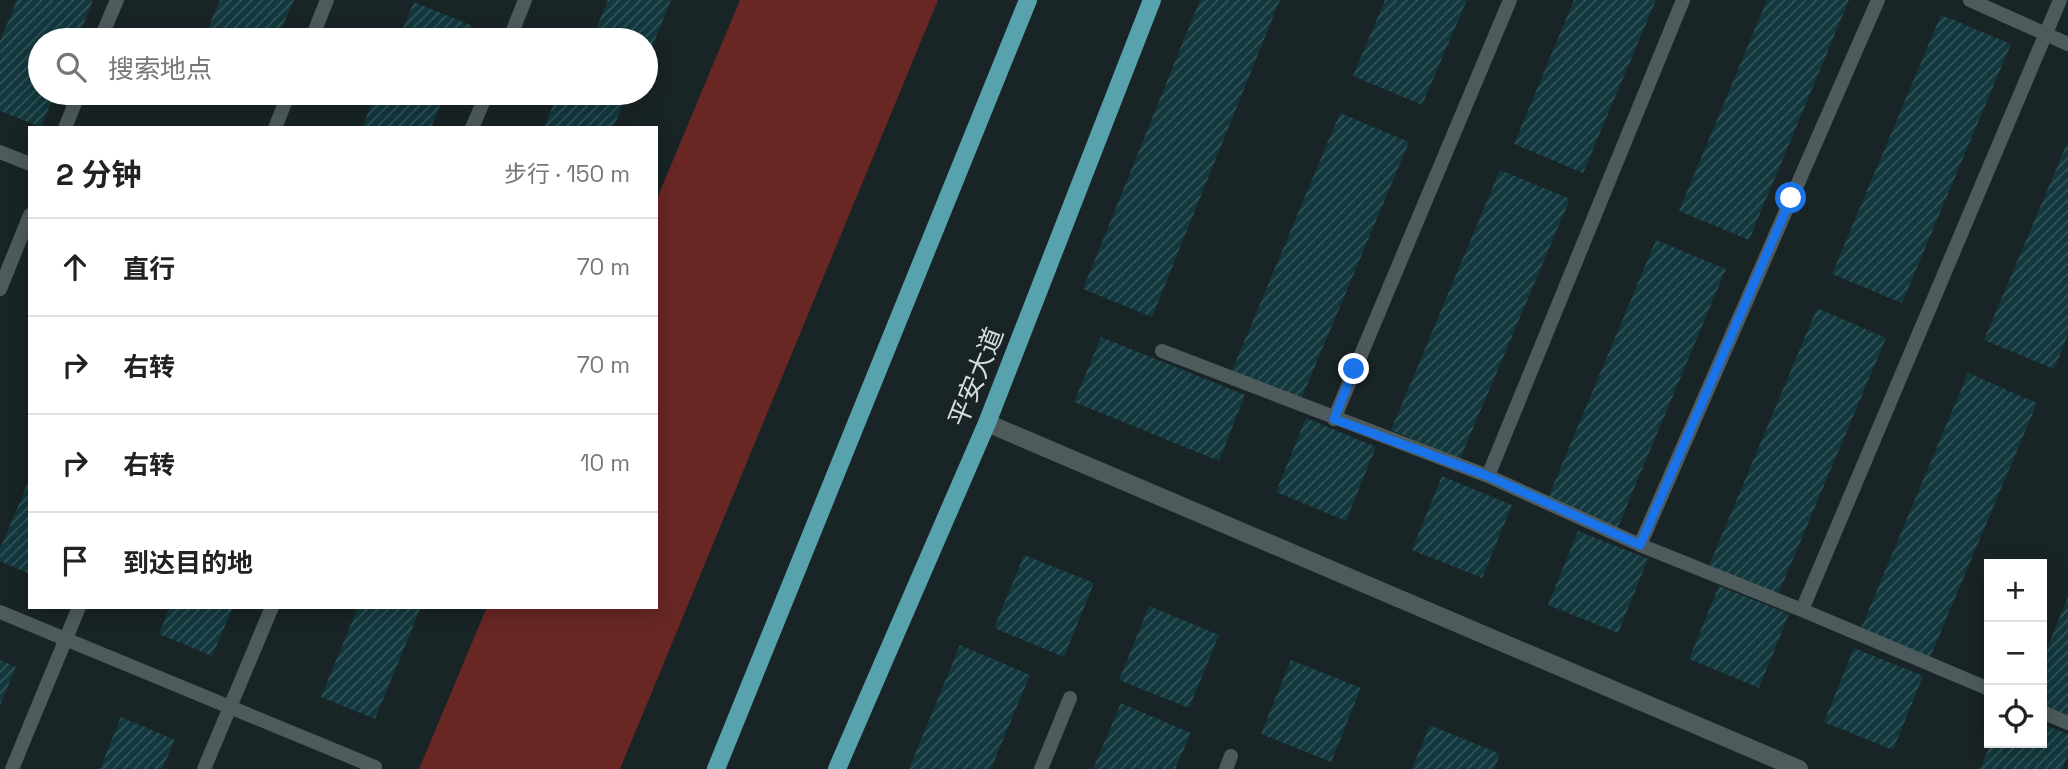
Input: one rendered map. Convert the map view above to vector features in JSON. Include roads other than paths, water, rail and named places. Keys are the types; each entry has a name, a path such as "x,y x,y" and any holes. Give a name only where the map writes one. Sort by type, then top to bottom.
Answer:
{"main road":[{"path":"716,769 1028,0"},
{"name":"平安大道","path":"837,769 987,423 1152,0"}],"street":[{"path":"987,423 1799,769"}],"lane":[{"path":"105,28 117,0"},
{"path":"316,28 327,0"},
{"path":"514,28 525,0"},
{"path":"1334,419 1510,0"},
{"path":"1488,476 1683,0"},
{"path":"1640,545 1878,0"},
{"path":"1970,0 2068,44"},
{"path":"1802,610 2060,0"},
{"path":"66,126 74,105"},
{"path":"276,126 284,105"},
{"path":"473,126 482,105"},
{"path":"0,152 28,163"},
{"path":"0,289 28,220"},
{"path":"1162,351 1488,476 1640,545 1984,687"},
{"path":"12,769 78,609"},
{"path":"204,769 271,609"},
{"path":"0,612 375,767"},
{"path":"1041,769 1070,698"},
{"path":"2047,714 2068,723"}]}
